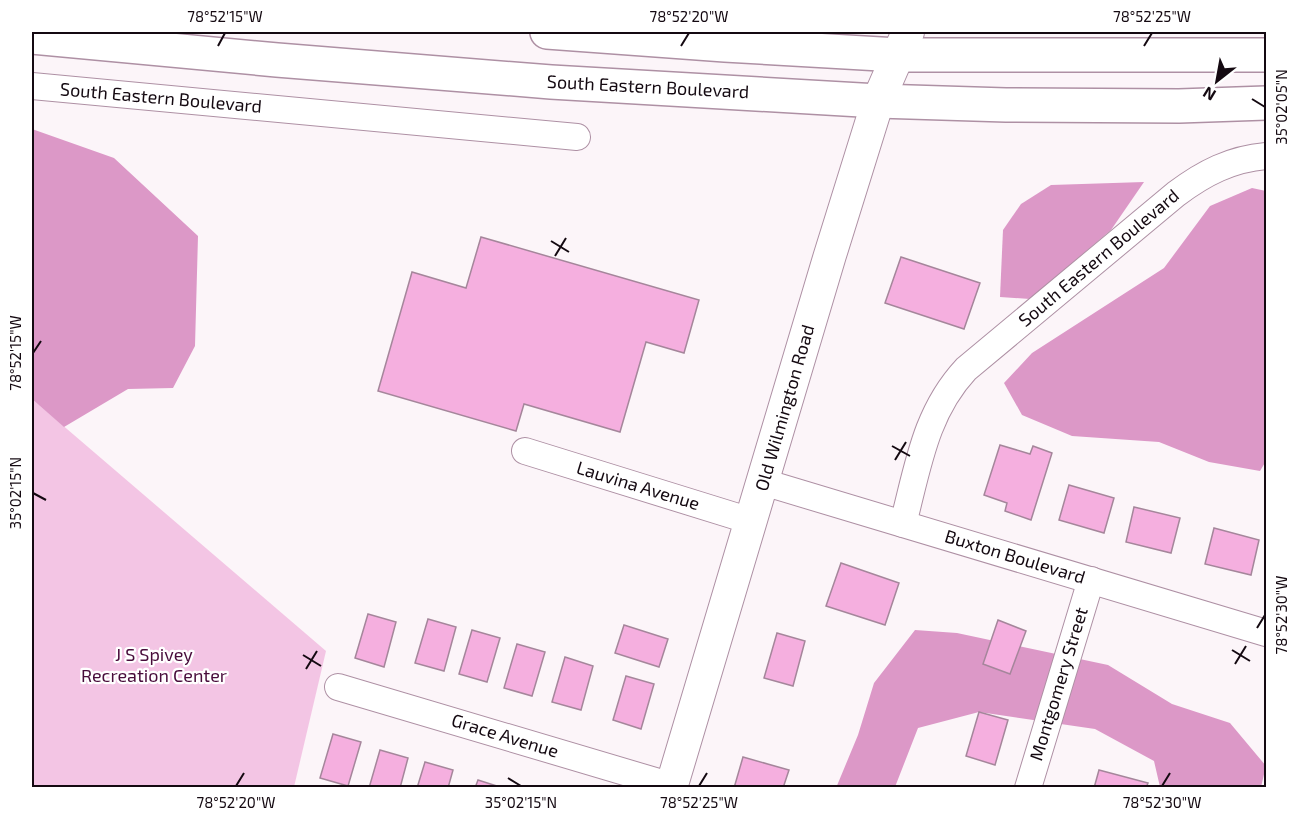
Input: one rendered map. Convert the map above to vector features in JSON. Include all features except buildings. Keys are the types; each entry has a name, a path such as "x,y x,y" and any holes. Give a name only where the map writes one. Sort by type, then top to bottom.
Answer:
{"highway":[{"path":"547,32 725,45 903,43 1266,55"},
{"name":"South Eastern Boulevard","path":"32,37 551,82 878,101 1168,106 1266,103"}],"main road":[{"name":"Old Wilmington Road","path":"671,787 878,101 903,43"}],"street":[{"name":"South Eastern Boulevard","path":"32,86 577,137"},
{"name":"South Eastern Boulevard","path":"903,524 925,442 936,412 952,384 966,369 1198,177 1217,167 1239,160 1266,156"},
{"name":"Lauvina Avenue","path":"525,451 751,521"},
{"name":"Buxton Boulevard","path":"763,482 1266,633"},
{"name":"Montgomery Street","path":"1028,788 1091,580"},
{"name":"Grace Avenue","path":"338,687 671,787"}],"green space":[{"name":"J S Spivey Recreation Center","path":"32,399 326,651 294,787 32,787"}],"shaded area":[{"path":"32,129 114,158 198,236 195,346 173,388 128,389 64,427 32,399"},
{"path":"1144,182 1111,230 1030,299 1000,297 1003,230 1021,204 1051,185"},
{"path":"1252,188 1266,191 1266,461 1260,471 1209,462 1159,442 1072,436 1022,415 1004,383 1032,353 1164,268 1210,206"},
{"path":"915,630 957,633 1108,665 1172,704 1230,723 1266,766 1261,787 1160,787 1154,761 1095,729 979,712 918,728 895,787 836,788 858,735 874,683"}]}
